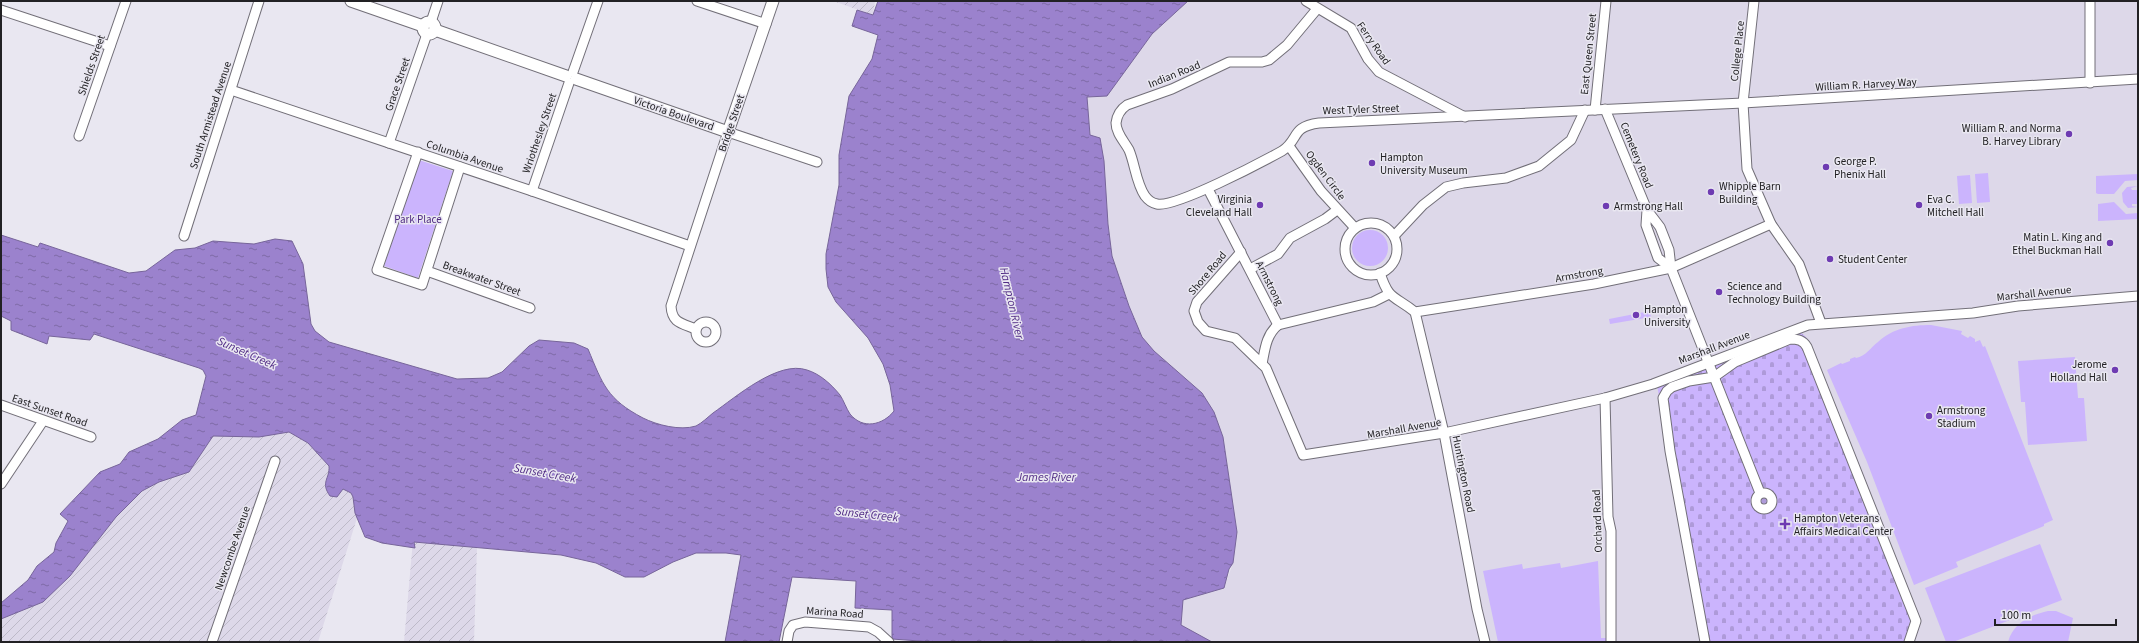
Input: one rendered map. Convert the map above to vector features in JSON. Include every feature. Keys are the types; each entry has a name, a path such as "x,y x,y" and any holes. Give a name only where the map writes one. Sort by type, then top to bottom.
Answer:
{"street":[{"name":"Shields Street","path":"79,136 126,1"},
{"name":"South Armistead Avenue","path":"184,236 259,1"},
{"name":"Victoria Boulevard","path":"350,1 817,162"},
{"name":"Grace Street","path":"389,143 438,1"},
{"name":"Wriothesley Street","path":"532,191 598,1"},
{"path":"698,1 766,24"},
{"name":"Bridge Street","path":"696,329 677,322 671,315 670,306 728,132 774,1"},
{"name":"Ferry Road","path":"1306,1 1317,9 1351,28 1368,59 1378,72 1466,117"},
{"name":"East Queen Street","path":"1594,110 1606,1"},
{"name":"College Place","path":"1754,1 1743,103 1747,168 1771,224 1799,264 1821,323"},
{"path":"2090,1 2090,83"},
{"name":"Indian Road","path":"1208,189 1174,204 1161,205 1153,203 1142,191 1130,152 1117,128 1117,118 1121,110 1127,105 1172,89 1229,62 1262,62 1269,60 1287,45 1317,9"},
{"path":"1,10 110,46"},
{"name":"William R. Harvey Way","path":"1594,110 1743,103 2138,79"},
{"name":"Columbia Avenue","path":"231,90 418,152 690,246"},
{"name":"Cemetery Road","path":"1605,109 1647,210 1660,227 1669,250 1671,268 1760,493"},
{"path":"1394,236 1423,205 1446,187 1463,183 1506,178 1539,166 1571,140 1585,110"},
{"name":"West Tyler Street","path":"1289,146 1298,130 1307,125 1326,122 1466,117 1594,110"},
{"path":"1208,189 1289,146"},
{"name":"Ogden Circle","path":"1250,269 1274,257 1281,251 1290,238 1325,219 1337,210 1289,146"},
{"path":"418,152 377,270 422,285 460,167"},
{"name":"Shore Road","path":"1208,189 1241,252 1197,302 1194,311 1198,322 1206,331 1235,338 1266,368 1303,455"},
{"path":"1337,210 1355,228"},
{"name":"Cemetery Road","path":"1647,210 1646,225 1658,258 1671,268"},
{"path":"1367,223 1381,224 1394,236 1397,251 1396,258 1386,270 1380,273 1371,274 1362,273 1354,268 1349,261 1346,252 1346,243 1349,235 1355,228 1367,223"},
{"name":"Armstrong","path":"1415,312 1594,284 1671,268 1771,224"},
{"name":"Armstrong","path":"1241,252 1278,325"},
{"name":"Breakwater Street","path":"426,271 530,308"},
{"path":"1380,273 1389,294 1415,312"},
{"path":"1262,364 1268,338 1272,330 1278,325 1373,302 1389,294"},
{"name":"Marshall Avenue","path":"1303,455 1444,433 1605,398 1653,384 1808,324 1972,313 2018,306 2138,296"},
{"name":"Huntington Road","path":"1415,312 1444,433 1477,609 1485,642"},
{"path":"1705,642 1662,403 1667,391 1672,387 1689,381 1714,377 1735,362 1790,339 1796,339 1804,342 1916,621 1909,642"},
{"name":"Orchard Road","path":"1605,398 1608,517 1611,531 1612,642"},
{"name":"East Sunset Road","path":"1,406 91,437"},
{"path":"1,484 43,421"},
{"name":"Newcombe Avenue","path":"212,642 275,461"},
{"name":"Marina Road","path":"787,642 791,627 800,622 869,627 878,632 889,642"}],"shaded area":[{"path":"833,1 875,1 873,15"},
{"name":"Hampton University","path":"1188,1 2138,1 2138,642 1212,642 1181,625 1183,600 1224,588 1233,563 1237,531 1223,437 1202,393 1154,351 1142,337 1129,305 1112,256 1105,194 1090,135 1087,97 1107,95 1152,34"},
{"path":"296,430 354,489 358,515 318,642 1,642 1,612 200,431"},
{"path":"413,540 477,546 474,642 404,642"}],"green space":[{"name":"Park Place","path":"419,160 453,171 418,278 384,266"},
{"path":"1988,173 1990,202 1977,203 1975,174"},
{"path":"2138,174 2138,180 2125,181 2114,194 2096,193 2096,176"},
{"path":"1970,175 1972,203 1959,204 1957,176"},
{"path":"2138,186 2131,188 2132,190 2138,190 2138,204 2132,204 2132,206 2138,207 2128,208 2123,202 2122,193 2127,187"},
{"path":"2114,202 2126,214 2138,213 2138,219 2098,221 2098,204"},
{"path":"1374,230 1383,235 1387,241 1387,255 1383,261 1374,266 1366,266 1357,261 1353,255 1352,244 1357,235 1363,231"},
{"path":"1650,311 1651,317 1610,324 1609,319"},
{"name":"Armstrong Stadium","path":"1931,325 1962,331 1961,334 1968,338 1970,336 1975,339 1975,342 1980,340 1983,347 1985,346 2053,520 2044,524 2044,526 1956,562 1958,567 1914,585 1867,462 1827,370 1841,363 1850,361 1850,359 1855,357 1863,356 1875,344 1896,330"},
{"name":"Hampton Veterans Affairs Medical Center","path":"1798,330 1806,337 1920,622 1913,642 1703,642 1657,385"},
{"path":"2075,357 2078,398 2084,398 2087,441 2028,445 2025,402 2021,402 2018,361"},
{"path":"2040,544 2062,600 1953,642 1946,642 1925,588"},
{"path":"1598,561 1601,638 1608,638 1607,642 1498,642 1483,571 1522,564 1523,569 1560,563 1561,568"},
{"path":"2048,611 2056,611 2073,618 2068,642 2008,642 2010,635 2023,621"}],"water":[{"name":"James River","path":"878,1 1188,1 1152,34 1107,96 1087,97 1090,135 1100,138 1104,161 1108,224 1112,256 1129,306 1142,337 1154,351 1202,393 1214,412 1223,437 1237,532 1233,563 1229,569 1224,588 1183,600 1181,625 1212,642 933,642 892,639 892,610 855,608 856,581 792,577 779,642 725,642 741,555 726,553 696,553 673,562 644,577 625,577 596,563 561,555 414,542 415,548 382,543 365,537 355,513 351,493 343,489 337,497 330,496 326,487 329,466 308,443 289,432 259,437 213,436 189,472 159,482 142,491 116,517 70,576 43,602 1,619 1,603 28,580 37,566 54,552 56,543 68,521 60,514 100,472 120,464 129,452 158,439 182,420 196,415 206,376 203,370 199,368 94,334 90,340 49,336 47,344 11,330 11,321 1,316 1,235 38,247 40,243 129,273 146,271 175,250 195,248 213,241 254,244 275,239 292,241 303,264 311,324 315,331 329,342 457,379 488,378 502,372 529,346 539,340 574,343 588,349 603,382 621,404 649,421 676,428 696,426 733,398 758,382 783,370 796,368 812,372 825,380 840,395 850,414 855,419 867,424 873,424 884,420 894,411 890,385 883,364 868,338 836,302 828,287 826,269 826,254 839,185 839,155 849,96 872,59 878,35 852,26 857,10 873,15"}],"place":[{"name":"William R. and Norma B. Harvey Library","path":"2069,134"},
{"name":"Hampton University Museum","path":"1372,163"},
{"name":"George P. Phenix Hall","path":"1826,167"},
{"name":"Whipple Barn Building","path":"1711,192"},
{"name":"Virginia Cleveland Hall","path":"1260,205"},
{"name":"Eva C. Mitchell Hall","path":"1919,205"},
{"name":"Armstrong Hall","path":"1606,206"},
{"name":"Matin L. King and Ethel Buckman Hall","path":"2110,243"},
{"name":"Student Center","path":"1830,259"},
{"name":"Science and Technology Building","path":"1719,292"},
{"name":"Hampton University","path":"1636,315"},
{"name":"Jerome Holland Hall","path":"2115,370"},
{"name":"Armstrong Stadium","path":"1929,416"},
{"name":"Hampton Veterans Affairs Medical Center","path":"1785,524"}],"water label":[{"name":"Hampton River","path":"1012,303"},
{"name":"Sunset Creek","path":"247,353"},
{"name":"Sunset Creek","path":"545,473"},
{"name":"Sunset Creek","path":"867,514"}]}
